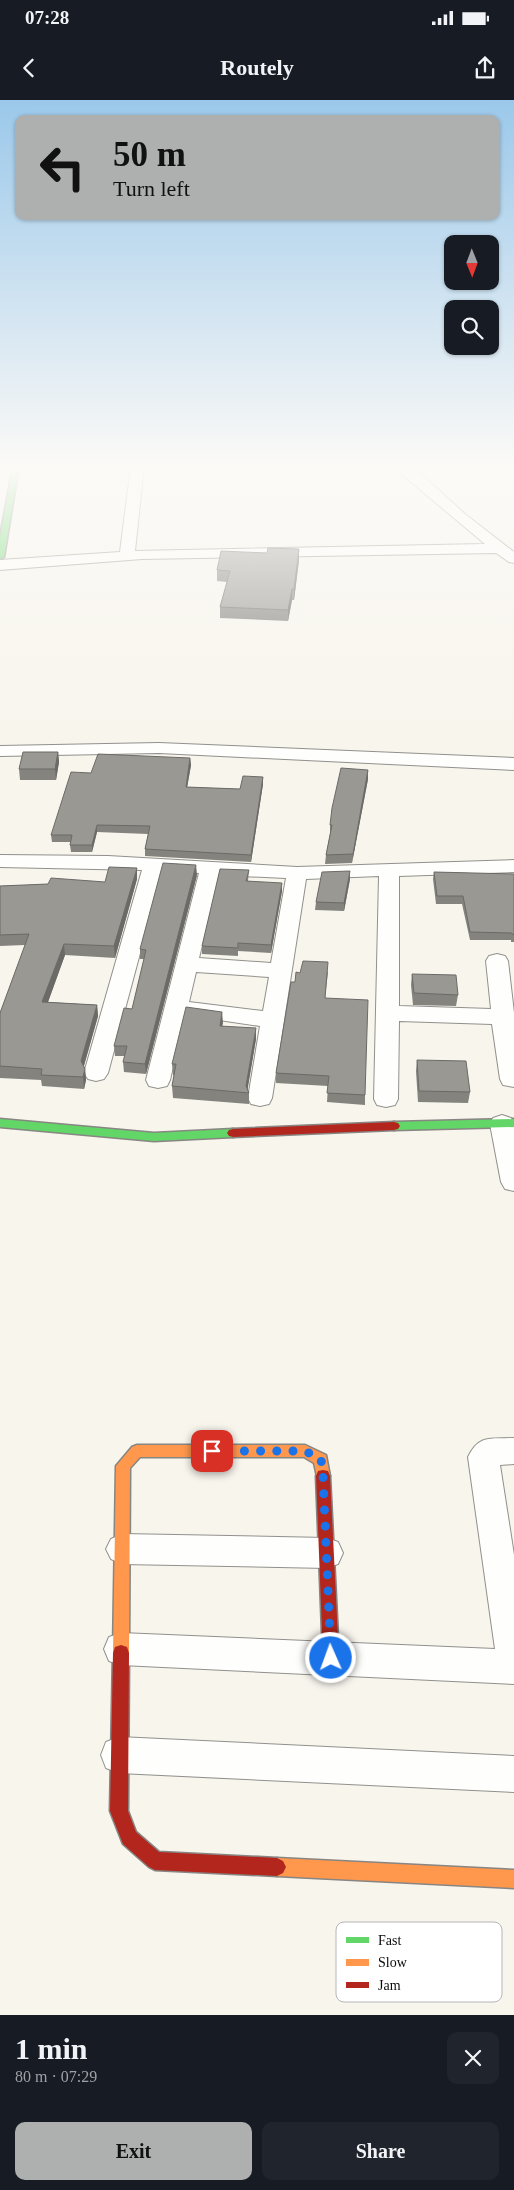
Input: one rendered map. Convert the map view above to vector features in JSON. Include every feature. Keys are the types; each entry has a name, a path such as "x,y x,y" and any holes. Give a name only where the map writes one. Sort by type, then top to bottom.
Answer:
{"street":[{"path":"0,565 157,555"},
{"path":"0,751 159,748 514,764"},
{"path":"0,861 154,864 297,874 389,869 514,866"},
{"path":"96,1073 154,864"},
{"path":"158,1080 210,868"},
{"path":"386,1099 389,869"},
{"path":"260,1098 297,874"},
{"path":"497,961 502,1016 512,1078"},
{"path":"187,964 280,971"},
{"path":"176,1007 272,1020"},
{"path":"387,1013 502,1016"},
{"path":"0,1123 154,1137 374,1126 508,1124 514,1182"},
{"path":"331,1658 321,1459 305,1451 137,1451 123,1466 119,1811 129,1838 155,1861 514,1879"},
{"path":"121,1649 514,1665 483,1457 487,1452 514,1451"},
{"path":"122,1549 327,1553"},
{"path":"120,1755 514,1774"}],"building":[{"path":"220,555 298,555 294,589 292,589 288,610 220,607 230,571 217,570"},
{"path":"23,752 58,752 55,769 19,769"},
{"path":"98,754 190,758 186,787 240,789 243,776 263,777 251,855 145,849 150,826 97,825 92,845 70,845 72,835 51,835 71,772 91,773"},
{"path":"341,768 368,770 353,854 326,855 332,825 330,825 332,808"},
{"path":"163,863 196,865 145,1064 123,1062 127,1046 114,1046 124,1008 132,1009 146,950 140,949"},
{"path":"109,867 137,868 114,946 64,944 42,1002 97,1005 81,1061 85,1069 83,1077 41,1075 42,1069 0,1066 0,1013 29,934 0,935 0,886 48,884 51,878 105,882"},
{"path":"220,869 249,870 246,881 282,883 271,945 238,943 238,948 202,946"},
{"path":"350,871 344,903 316,902 322,872"},
{"path":"434,872 514,874 514,935 512,933 470,932 463,896 437,896"},
{"path":"303,961 328,962 325,998 368,1000 365,1095 327,1093 329,1076 276,1073 291,982 295,982 296,972 300,973"},
{"path":"412,974 456,975 458,995 414,993"},
{"path":"186,1007 222,1012 220,1026 256,1028 246,1086 249,1093 172,1086 176,1064 172,1064"},
{"path":"417,1060 466,1061 470,1092 419,1091"}],"traffic: fast":[{"path":"0,1123 154,1137 233,1133"},
{"path":"394,1126 514,1123"}],"traffic: slow":[{"path":"121,1653 123,1466 137,1451 305,1451 321,1459 323,1476"},
{"path":"277,1867 514,1879"}],"traffic: jam":[{"path":"233,1133 394,1126"},
{"path":"323,1476 331,1658"},
{"path":"121,1653 119,1811 129,1838 155,1861 277,1867"}],"route":[{"path":"212,1451 305,1451 321,1459 331,1658"}]}
